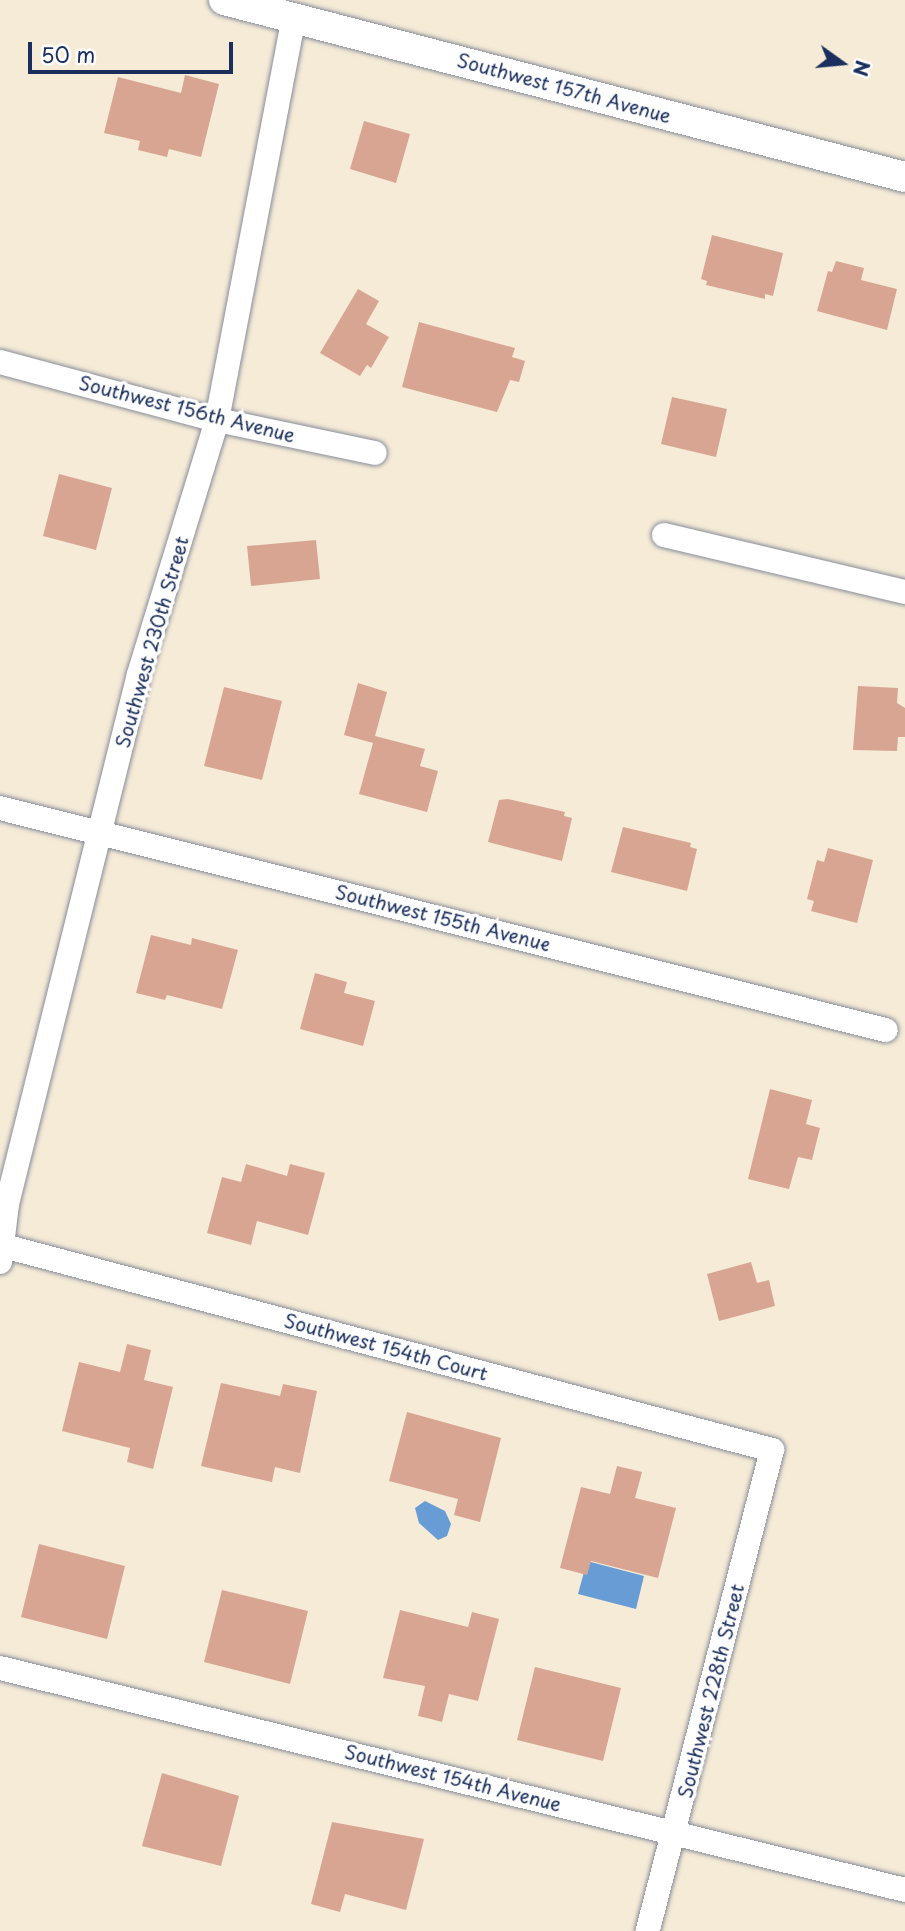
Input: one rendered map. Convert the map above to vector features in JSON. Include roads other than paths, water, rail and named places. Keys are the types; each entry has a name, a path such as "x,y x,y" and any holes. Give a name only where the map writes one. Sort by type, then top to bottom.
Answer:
{"street":[{"name":"Southwest 157th Avenue","path":"223,0 905,177"},
{"name":"Southwest 230th Street","path":"1,1251 1,1229 139,674 217,420 294,18"},
{"name":"Southwest 156th Avenue","path":"0,362 217,420 375,453"},
{"path":"664,535 905,592"},
{"name":"Southwest 155th Avenue","path":"0,807 886,1030"},
{"name":"Southwest 154th Court","path":"1,1251 772,1450"},
{"name":"Southwest 228th Street","path":"648,1931 772,1450"},
{"name":"Southwest 154th Avenue","path":"0,1668 905,1890"}],"water":[{"path":"425,1501 445,1511 451,1524 447,1536 438,1540 419,1523 415,1508"},
{"path":"587,1561 644,1576 636,1609 578,1594"}]}
